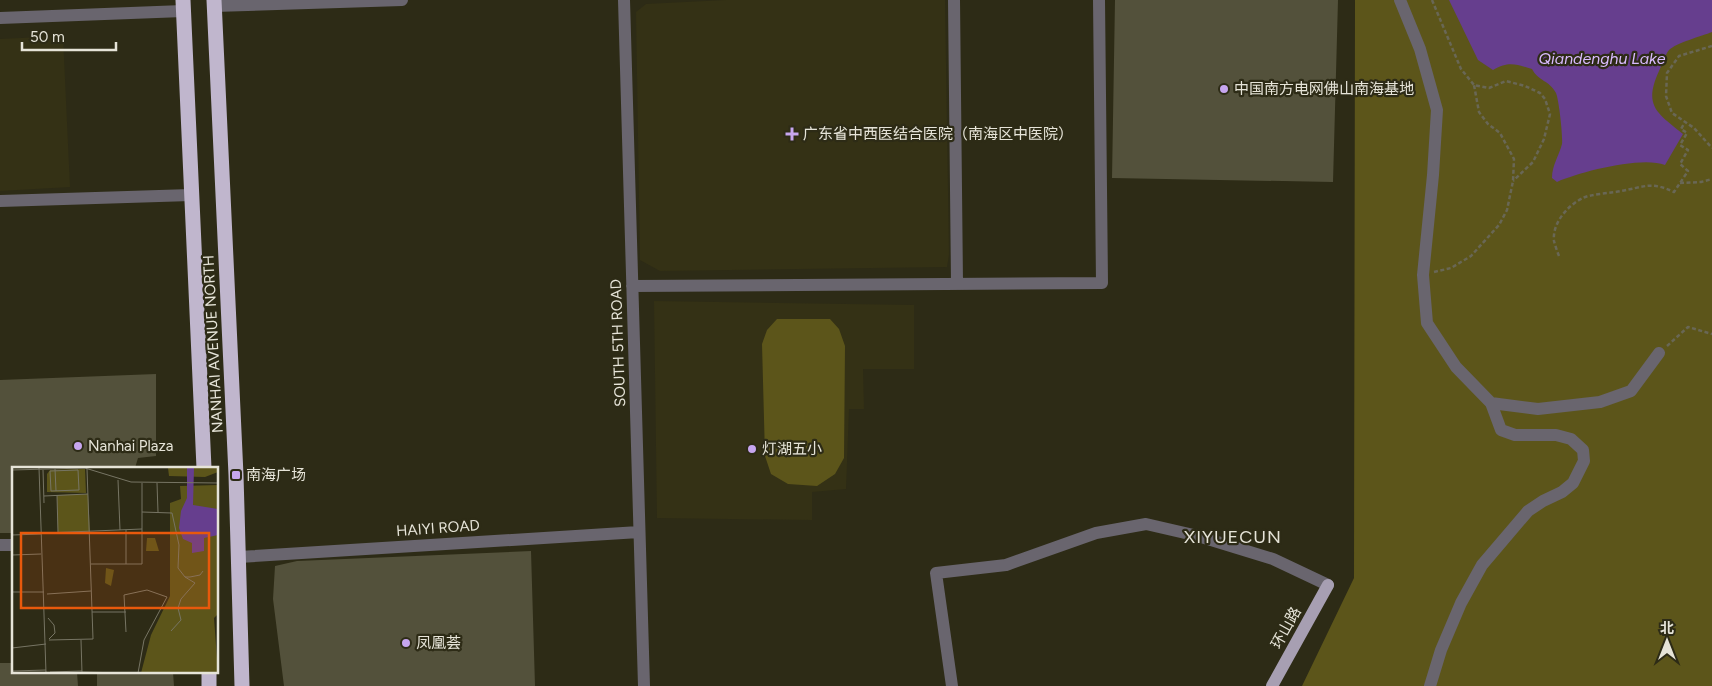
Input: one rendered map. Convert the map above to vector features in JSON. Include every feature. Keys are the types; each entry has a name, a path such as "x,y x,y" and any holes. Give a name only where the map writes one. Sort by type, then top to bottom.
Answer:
{"highway":[{"name":"NANHAI AVENUE NORTH","path":"214,3 239,557 242,686"},
{"name":"NANHAI AVENUE NORTH","path":"183,6 204,467"}],"main road":[{"name":"环山路","path":"1272,686 1328,585"}],"street":[{"path":"214,3 402,0"},
{"name":"SOUTH 5TH ROAD","path":"624,0 644,686"},
{"path":"954,0 957,283"},
{"path":"632,286 1102,283 1099,0"},
{"path":"1400,0 1420,49 1437,110 1433,175 1423,275 1427,323 1456,367 1491,403 1501,430 1515,435 1556,434 1571,439 1583,450 1584,461 1573,483 1562,492 1528,511 1482,565 1461,602 1441,650 1430,686"},
{"path":"0,18 183,6"},
{"path":"0,202 191,195"},
{"path":"1491,403 1538,409 1600,402 1631,391 1659,353"},
{"path":"952,686 936,573 1006,565 1096,533 1146,524 1198,536 1272,559 1328,585"},
{"name":"HAIYI ROAD","path":"239,557 640,532"}],"path":[{"path":"1423,275 1450,268 1471,256 1499,226 1507,210 1513,181 1514,159 1500,132 1488,124 1478,112 1474,85 1461,69 1432,0"},
{"path":"1712,46 1679,56 1667,73 1666,96 1672,112 1694,128 1712,148"},
{"path":"1474,85 1488,88 1506,81 1532,89 1540,93 1545,99 1550,114 1544,139 1533,162 1513,181"},
{"path":"1559,256 1554,240 1558,220 1569,208 1584,197 1648,185 1663,187 1674,192 1688,171 1680,164 1688,150 1680,145 1687,133 1681,129 1685,122"},
{"path":"1680,183 1702,182 1712,179"},
{"path":"1659,353 1688,327 1712,334"}],"shaded area":[{"name":"广东省中西医结合医院（南海区中医院）","path":"726,0 945,0 949,255 947,267 660,271 640,260 636,12 646,4"},
{"path":"1355,0 1712,0 1712,686 1302,686 1354,578"},
{"path":"63,36 70,187 0,191 0,39"},
{"name":"灯湖五小","path":"654,301 914,305 914,369 863,369 864,409 849,409 846,489 812,492 812,520 657,518"},
{"path":"777,319 830,319 839,329 845,346 844,458 835,474 817,486 788,484 771,474 765,456 762,344 767,330"}],"water":[{"name":"Qiandenghu Lake","path":"1449,0 1712,0 1712,32 1672,47 1665,57 1654,83 1652,93 1655,108 1683,134 1665,165 1641,162 1611,166 1557,182 1552,178 1552,173 1562,140 1556,93 1532,69 1512,64 1503,65 1493,70 1478,60"}],"building":[{"name":"中国南方电网佛山南海基地","path":"1115,0 1338,0 1333,182 1112,178"},
{"name":"Nanhai Plaza","path":"156,374 156,456 138,458 135,467 12,467 12,533 0,533 0,380"},
{"name":"凤凰荟","path":"531,551 535,686 284,686 273,599 275,566 297,561"},
{"path":"0,663 12,663 12,674 77,674 78,686 0,686"},
{"path":"97,674 173,674 174,686 97,686"}],"place":[{"name":"中国南方电网佛山南海基地","path":"1224,89"},
{"name":"广东省中西医结合医院（南海区中医院）","path":"792,134"},
{"name":"Nanhai Plaza","path":"78,446"},
{"name":"灯湖五小","path":"752,449"},
{"name":"南海广场","path":"236,475"},
{"name":"凤凰荟","path":"406,643"}],"district":[{"name":"XIYUECUN","path":"1233,537"}]}
